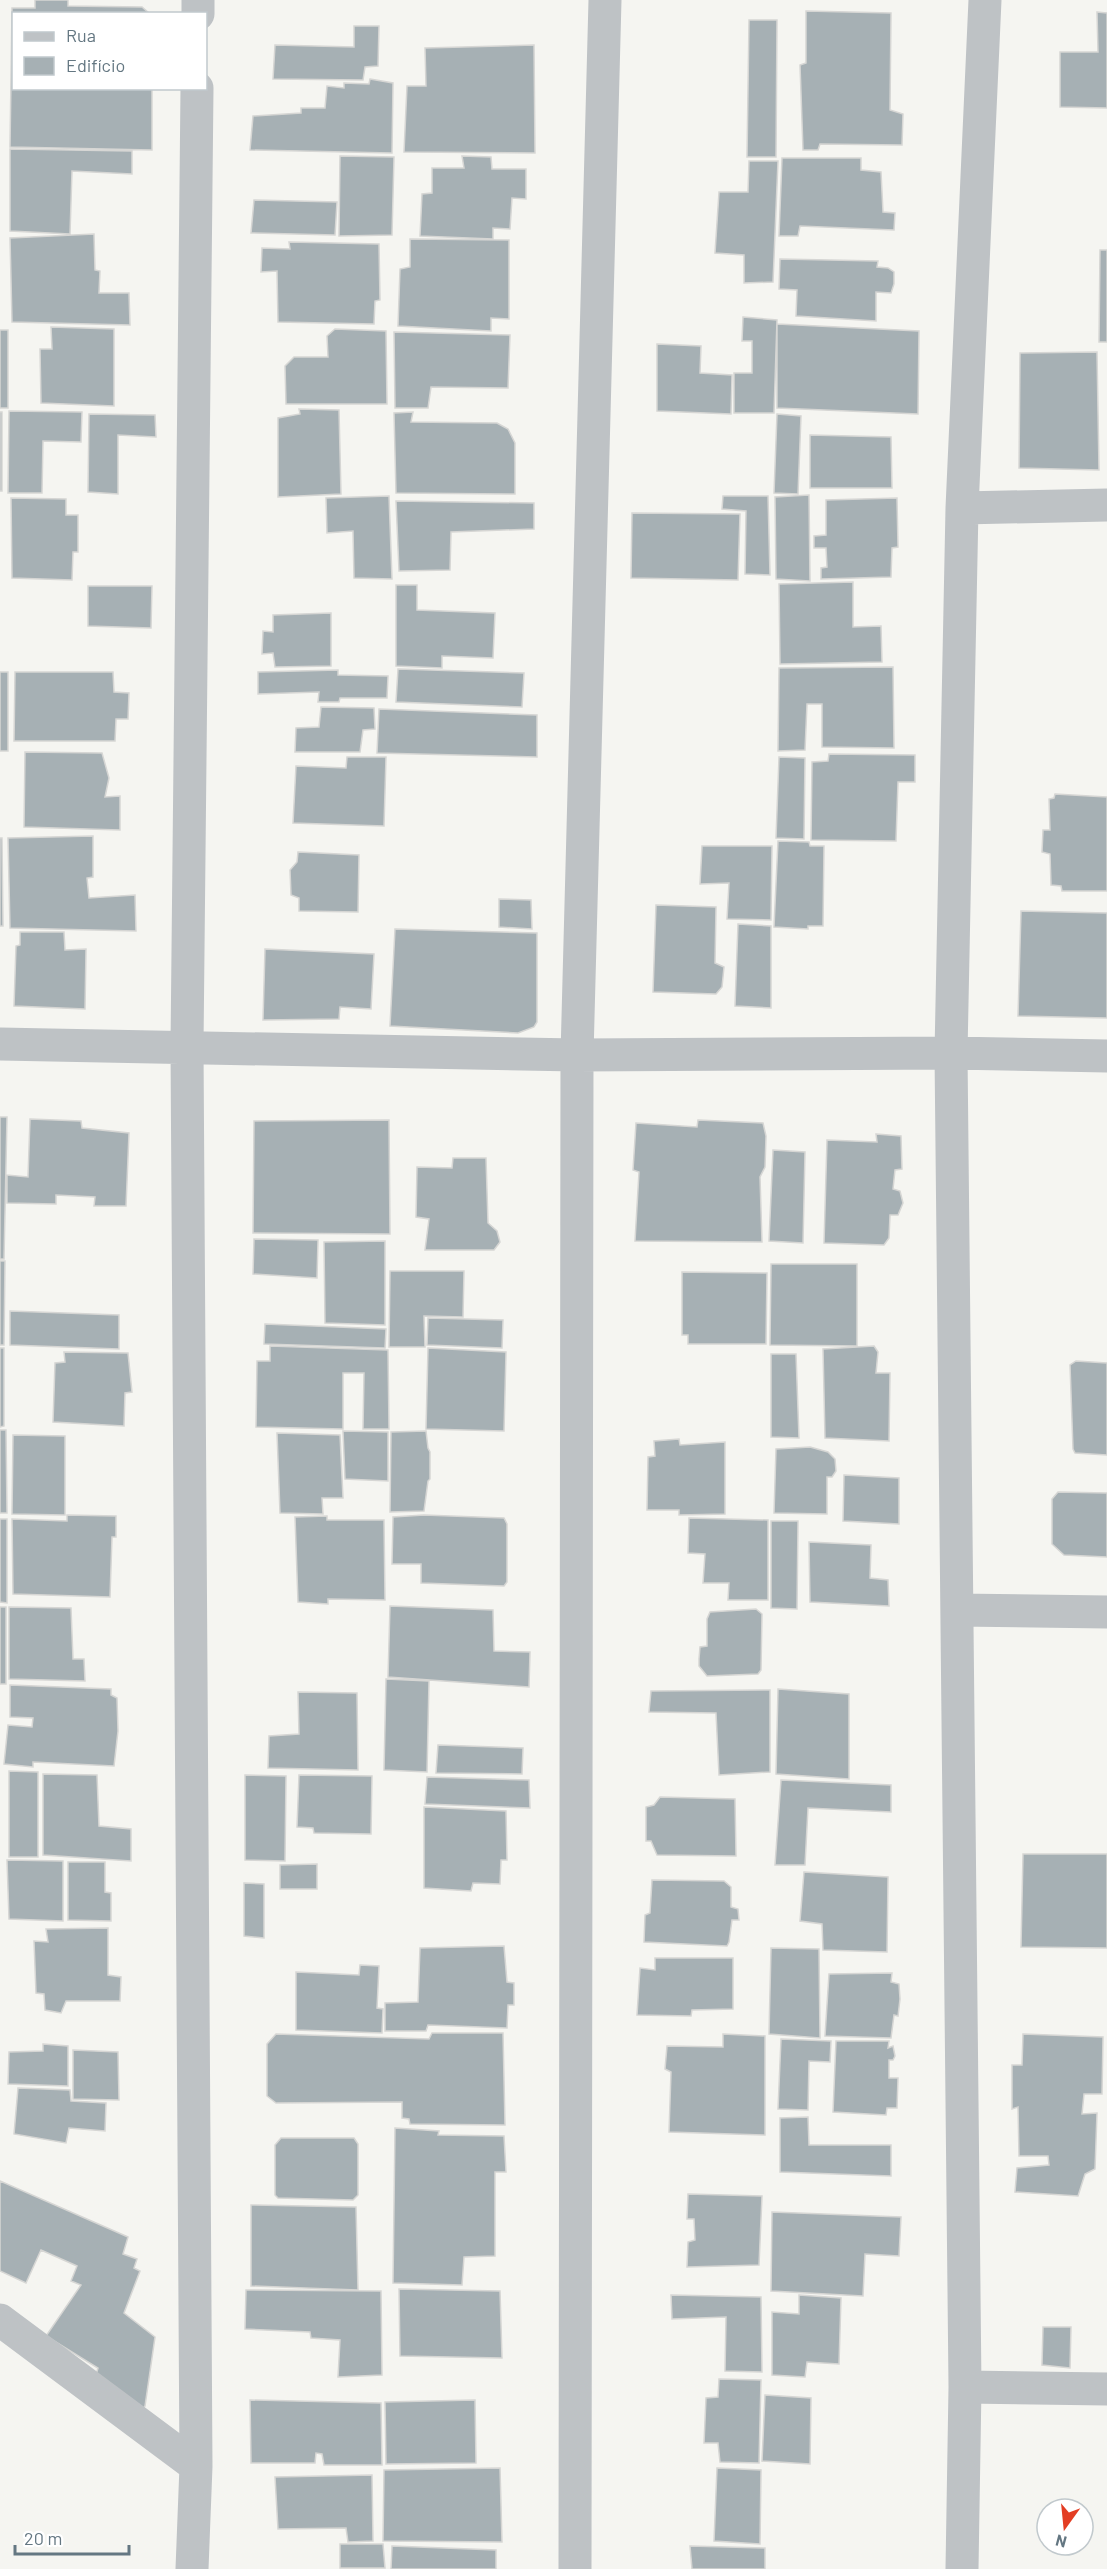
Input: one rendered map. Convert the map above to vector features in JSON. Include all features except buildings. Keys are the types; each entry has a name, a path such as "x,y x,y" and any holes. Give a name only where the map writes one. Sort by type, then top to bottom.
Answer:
{"street":[{"path":"575,2569 577,1055 605,0"},
{"path":"962,2569 965,2387 951,1053 962,508 985,0"},
{"path":"192,2569 196,2466 187,1046 197,90"},
{"path":"962,508 1107,505"},
{"path":"0,1044 577,1055 951,1053 1107,1056"},
{"path":"957,1610 1107,1612"},
{"path":"0,2320 196,2466"},
{"path":"965,2387 1107,2389"}]}
